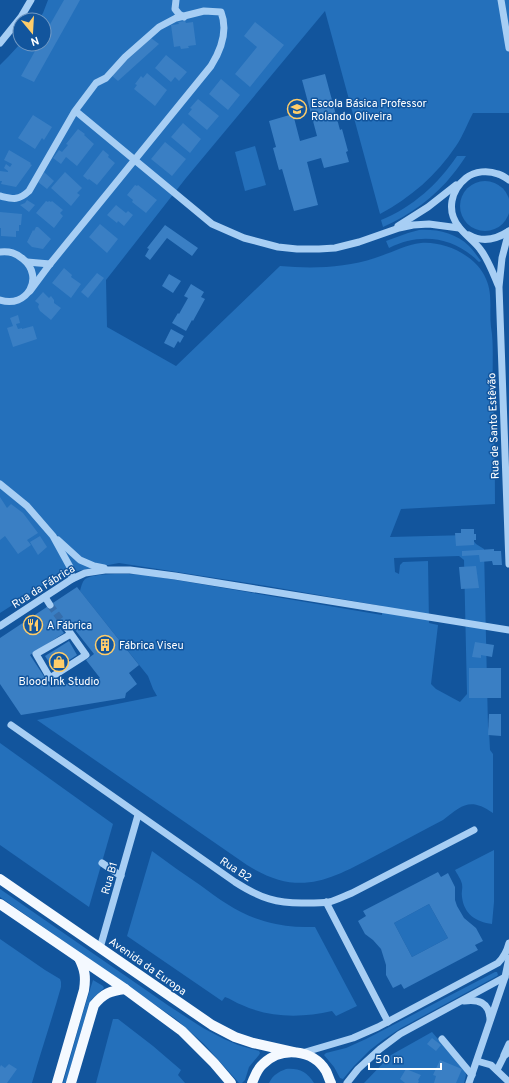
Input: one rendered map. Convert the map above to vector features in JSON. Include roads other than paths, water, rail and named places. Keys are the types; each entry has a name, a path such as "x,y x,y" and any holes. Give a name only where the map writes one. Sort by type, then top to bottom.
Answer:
{"main road":[{"name":"Avenida da Europa","path":"0,879 212,1025 235,1037 253,1043 297,1053"},
{"path":"0,904 125,989 182,1031 214,1063 231,1083"},
{"path":"57,1083 86,980 79,958"},
{"path":"71,1083 94,1005 105,994 115,990 125,989"},
{"path":"252,1083 256,1073 263,1064 271,1057 282,1053 306,1054 317,1061 326,1071 331,1083"}],"street":[{"path":"0,43 21,17 31,0"},
{"path":"176,0 175,9 184,17"},
{"path":"501,0 509,48"},
{"path":"0,196 17,199 23,197 29,191 75,111 96,83 106,78 125,57 159,27 176,18 204,11 221,12 224,20 224,32 216,57 211,66 134,159 30,291 23,298 16,301 5,302 0,300"},
{"path":"78,113 212,224 244,238 281,247 296,249 319,249 335,248 359,242 380,236 399,228 413,225 429,224 459,228"},
{"path":"380,236 414,217 468,176 478,172 489,171 499,174 509,180"},
{"path":"460,182 454,191 452,201 452,211 455,221 459,228 480,249 487,260 499,287"},
{"path":"466,234 481,239 491,240 509,231"},
{"path":"499,287 502,258 509,231"},
{"path":"0,252 14,252 27,262 33,275 33,282 30,291"},
{"path":"27,262 50,264"},
{"name":"Rua de Santo Estêvão","path":"499,287 506,427 509,564"},
{"path":"0,484 27,506 53,536 80,560 94,566 113,570"},
{"path":"53,536 70,567 72,579"},
{"name":"Rua da Fábrica","path":"0,626 72,579 85,573 130,570 509,630"},
{"path":"45,597 50,605"},
{"path":"64,624 86,655 50,678 36,654 71,634"},
{"name":"Rua B2","path":"11,725 235,882 252,893 279,902 302,904 334,900 352,893 474,830"},
{"name":"Rua B1","path":"100,948 138,815"},
{"path":"102,863 121,876"},
{"path":"326,902 388,1022"},
{"name":"Avenida da Europa","path":"297,1053 353,1038 388,1022 498,963 507,950 509,943"},
{"path":"469,1083 505,977 509,958"},
{"path":"489,968 496,967 501,969 504,972 505,977"},
{"path":"347,1083 358,1069 380,1049 400,1034 505,977"},
{"path":"459,1002 477,1000 489,1010 490,1020"},
{"path":"442,1039 472,1075"},
{"path":"498,1070 507,1054 509,1044"},
{"path":"477,1061 491,1065 509,1082"}],"tunnel":[{"path":"50,605 64,624"}],"place":[{"name":"Escola Básica Professor Rolando Oliveira","path":"297,109"},
{"name":"A Fábrica","path":"33,625"},
{"name":"Fábrica Viseu","path":"105,645"},
{"name":"Blood Ink Studio","path":"59,662"}]}
